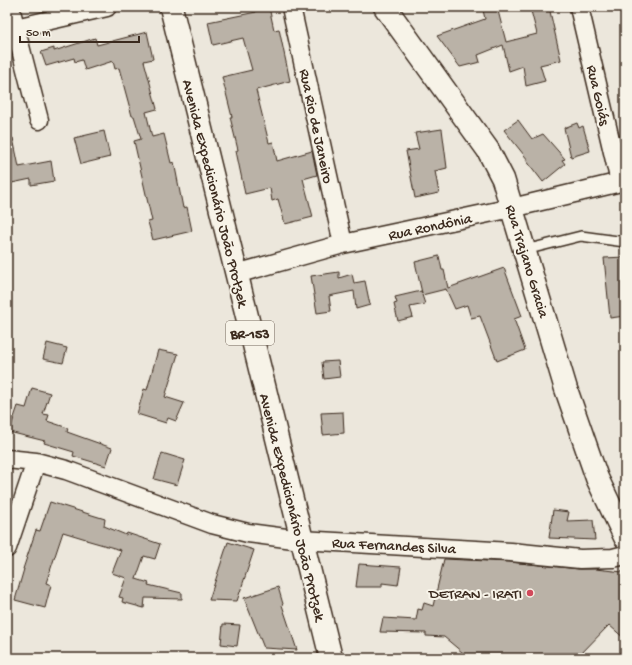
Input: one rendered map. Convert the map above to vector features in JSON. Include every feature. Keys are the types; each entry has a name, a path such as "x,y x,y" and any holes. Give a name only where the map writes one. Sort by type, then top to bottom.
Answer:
{"main road":[{"name":"Avenida Expedicionário João Protzek","path":"171,7 331,658"},
{"name":"Rua Trajano Gracia","path":"385,7 488,150 503,179 566,389 597,478 625,538"}],"street":[{"path":"10,7 11,29 39,120"},
{"path":"11,29 107,7"},
{"name":"Rua Rio de Janeiro","path":"291,7 343,244"},
{"name":"Rua Goiás","path":"579,7 622,182"},
{"name":"Rua Rondônia","path":"236,274 343,244 512,208 622,182"},
{"name":"Rua Fernandes Silva","path":"7,459 36,462 66,470 212,524 248,533 301,540 511,552 580,559 613,558 625,555"},
{"path":"7,548 36,462"}],"lane":[{"path":"525,250 581,236 625,242"}],"building":[{"path":"269,7 274,30 279,29 290,81 256,90 269,143 273,142 277,161 312,151 317,175 303,179 313,217 285,224 278,199 272,201 270,188 245,194 236,151 238,150 230,117 232,117 222,77 252,70 243,38 213,45 208,22 256,12 255,9"},
{"path":"491,7 497,7 506,42 537,34 530,7 549,7 561,60 540,65 545,81 526,86 523,66 509,71 503,45 478,55 480,62 460,67 437,36 485,19 483,10"},
{"path":"147,32 153,59 144,61 157,109 146,112 152,137 164,134 171,163 174,162 183,208 187,207 192,231 153,240 148,222 152,221 134,141 141,139 134,116 132,116 119,68 115,69 113,61 85,70 82,60 75,62 74,58 46,66 41,52 54,48 54,51 95,38 97,45"},
{"path":"518,120 532,139 543,134 565,159 562,160 565,164 543,182 526,160 528,160 504,130"},
{"path":"577,123 579,128 583,126 590,151 571,157 564,128"},
{"path":"442,129 447,168 435,171 439,193 415,198 406,151 419,149 415,133"},
{"path":"104,131 110,157 81,164 74,138"},
{"path":"13,138 19,167 51,161 54,181 31,185 31,179 7,184 7,139"},
{"path":"439,256 448,288 504,268 522,316 514,319 525,350 497,361 480,316 471,318 467,305 455,309 446,289 422,295 425,304 410,307 413,317 398,321 394,304 397,303 395,297 421,291 422,293 415,262"},
{"path":"625,257 625,316 610,318 604,258"},
{"path":"339,272 339,278 352,274 354,283 365,281 370,305 356,309 354,291 329,296 331,311 317,313 311,276"},
{"path":"47,343 67,348 63,363 43,359"},
{"path":"158,350 178,354 165,397 184,403 176,421 168,418 166,423 137,414 144,389 147,390"},
{"path":"338,361 340,377 324,379 322,362"},
{"path":"32,388 50,393 43,414 49,415 47,421 68,428 67,432 112,448 106,466 73,456 74,452 44,443 45,441 9,432 18,406 26,408"},
{"path":"343,412 344,433 323,435 321,413"},
{"path":"162,453 185,460 177,485 154,479"},
{"path":"50,502 105,519 104,526 126,535 127,533 160,544 155,559 144,556 136,579 149,583 148,585 182,593 182,599 145,598 144,608 122,602 123,598 119,597 126,578 112,573 121,550 63,532 46,583 51,585 45,608 15,600 23,569 36,530 40,531"},
{"path":"553,510 569,512 567,521 593,520 595,540 549,538"},
{"path":"228,542 254,550 237,601 209,600"},
{"name":"DETRAN - IRATI","path":"444,559 510,562 623,572 625,576 625,639 609,625 577,658 469,658 444,637 426,636 426,633 380,632 383,618 416,620 418,609 422,610 424,603 433,606"},
{"path":"359,564 401,567 398,585 382,583 382,587 356,587"},
{"path":"278,587 282,605 297,650 264,648 244,598"},
{"path":"223,624 240,625 237,646 221,644"}],"place":[{"name":"DETRAN - IRATI","path":"530,593"}]}
